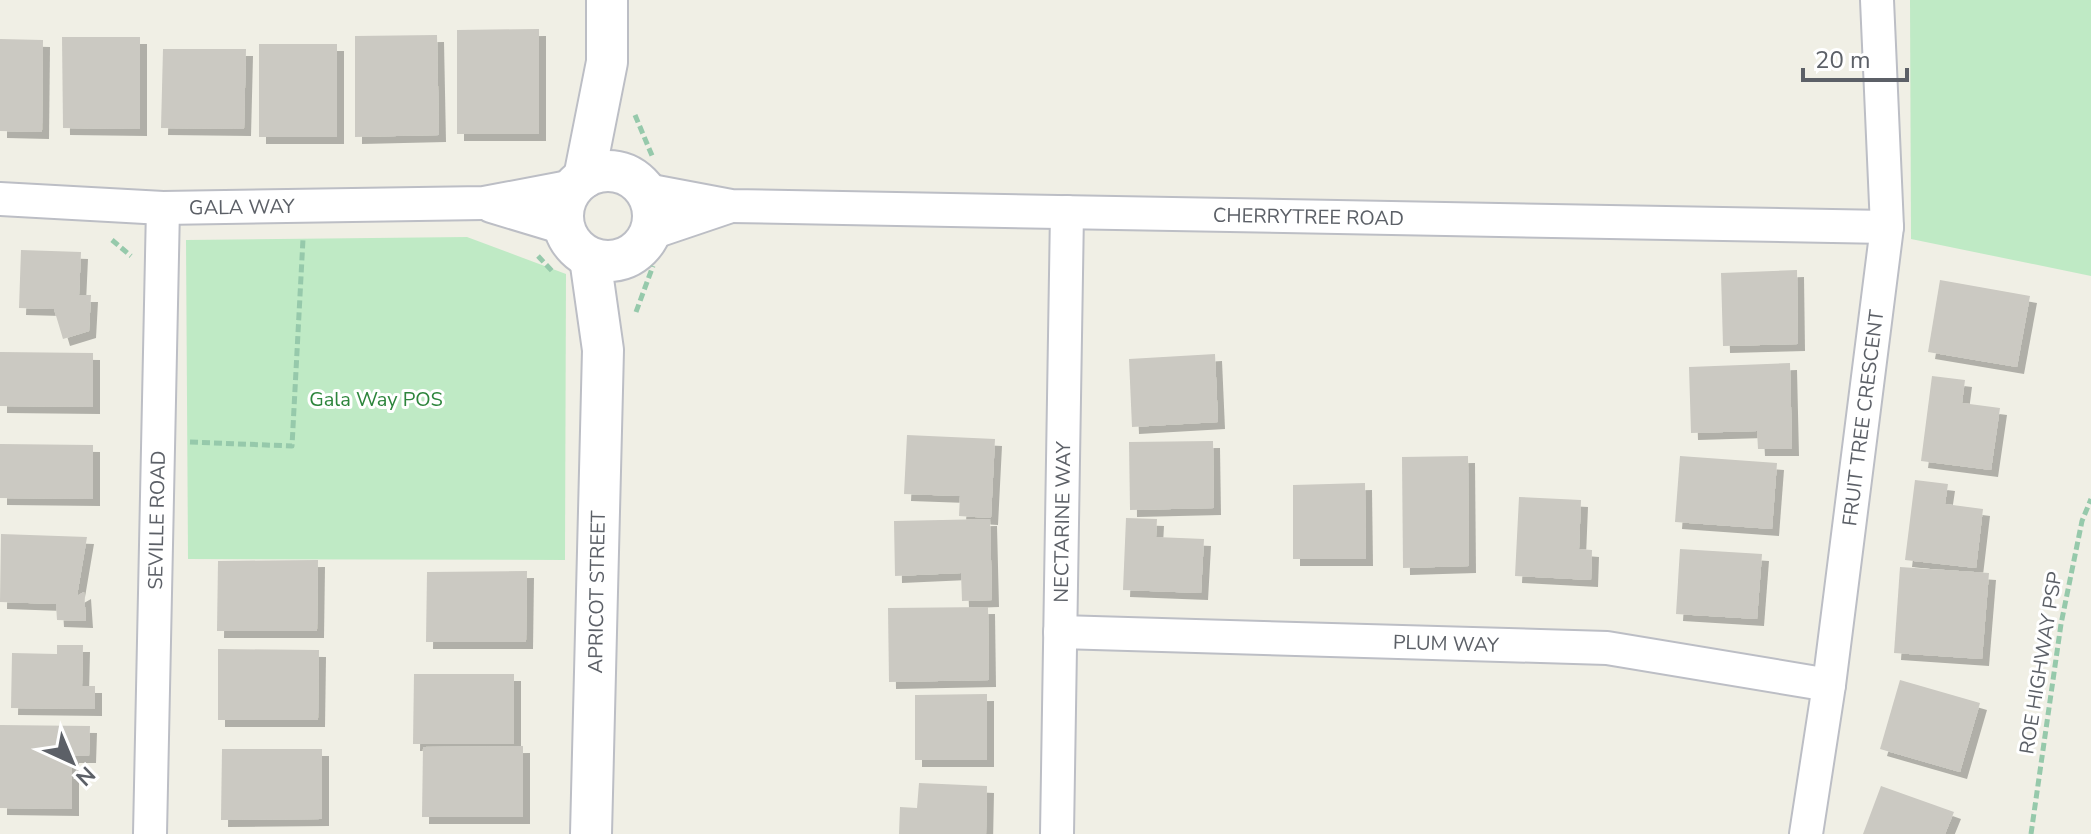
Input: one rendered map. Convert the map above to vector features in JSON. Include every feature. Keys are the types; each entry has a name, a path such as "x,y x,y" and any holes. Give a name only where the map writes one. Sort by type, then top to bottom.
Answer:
{"street":[{"path":"607,0 607,62 579,182 547,237 622,269 652,205 607,62"},
{"name":"FRUIT TREE CRESCENT","path":"1806,834 1829,685 1887,227 1877,0"},
{"path":"579,182 613,170 644,176"},
{"name":"CHERRYTREE ROAD","path":"644,176 731,206 1887,227"},
{"name":"GALA WAY","path":"0,199 163,208 484,203 579,182"},
{"name":"GALA WAY","path":"484,203 547,237"},
{"name":"CHERRYTREE ROAD","path":"622,269 731,206"},
{"name":"SEVILLE ROAD","path":"150,834 163,208"},
{"name":"NECTARINE WAY","path":"1057,834 1067,212"},
{"name":"APRICOT STREET","path":"591,834 603,350 622,269"},
{"name":"PLUM WAY","path":"1060,632 1607,648 1829,685"}],"path":[{"path":"631,104 644,176"},
{"path":"158,440 292,446 304,230"},
{"path":"107,234 128,256 162,257"},
{"path":"547,237 570,290 622,269"},
{"name":"ROE HIGHWAY PSP","path":"2031,834 2061,624 2082,521 2091,499"}],"green space":[{"path":"1910,0 2091,0 2091,276 1911,239"},
{"name":"Gala Way POS","path":"467,237 566,274 565,560 188,559 186,240"}],"building":[{"path":"539,29 539,134 457,134 457,30"},
{"path":"437,35 439,135 355,137 355,36"},
{"path":"62,37 140,37 140,129 63,128"},
{"path":"0,39 43,40 42,132 0,131"},
{"path":"259,44 337,44 337,137 259,137"},
{"path":"163,49 246,49 244,129 161,128"},
{"path":"21,250 81,252 79,295 91,295 89,331 63,339 54,309 19,308"},
{"path":"1797,270 1798,344 1723,346 1721,273"},
{"path":"1940,280 2030,296 2017,367 1928,352"},
{"path":"0,352 93,353 93,407 0,406"},
{"path":"1215,354 1218,422 1132,427 1129,359"},
{"path":"1790,363 1792,449 1758,449 1757,431 1691,433 1689,367"},
{"path":"1932,376 1965,380 1962,403 2000,408 1991,470 1921,461"},
{"path":"907,435 995,439 991,518 959,516 960,496 904,494"},
{"path":"1213,441 1214,508 1130,510 1129,442"},
{"path":"0,444 93,445 93,499 0,498"},
{"path":"1468,456 1469,566 1403,568 1402,457"},
{"path":"1680,456 1777,463 1772,529 1675,522"},
{"path":"1915,480 1948,484 1945,504 1983,509 1976,568 1905,560"},
{"path":"1365,483 1366,559 1293,559 1293,485"},
{"path":"1519,497 1581,500 1579,549 1592,550 1591,580 1515,576"},
{"path":"1126,518 1157,519 1156,537 1204,539 1201,593 1123,590"},
{"path":"990,519 992,600 962,601 961,573 895,576 894,521"},
{"path":"1,534 87,537 77,596 84,592 86,621 57,620 56,604 0,602"},
{"path":"1680,549 1762,554 1757,619 1676,614"},
{"path":"318,560 317,631 217,631 218,561"},
{"path":"1900,567 1989,573 1982,659 1894,653"},
{"path":"527,571 526,642 426,642 427,572"},
{"path":"988,607 989,680 889,682 888,608"},
{"path":"57,645 83,645 82,686 95,686 95,709 11,708 12,653 57,654"},
{"path":"218,649 319,650 318,720 218,720"},
{"path":"414,674 514,674 514,744 413,744"},
{"path":"1900,680 1980,703 1960,772 1880,749"},
{"path":"987,694 987,760 915,760 915,695"},
{"path":"0,725 90,726 89,756 72,756 72,809 0,808"},
{"path":"523,746 523,817 422,817 423,747"},
{"path":"222,749 322,749 322,819 221,820"},
{"path":"919,783 987,786 986,834 899,834 900,807 917,808"},
{"path":"1881,786 1954,812 1945,834 1863,834"}]}
